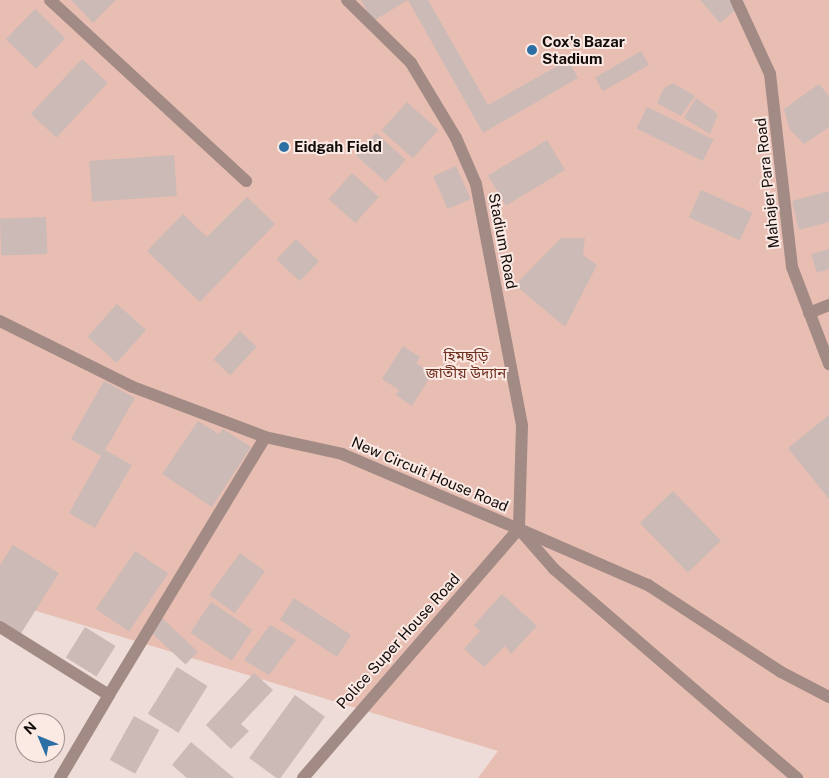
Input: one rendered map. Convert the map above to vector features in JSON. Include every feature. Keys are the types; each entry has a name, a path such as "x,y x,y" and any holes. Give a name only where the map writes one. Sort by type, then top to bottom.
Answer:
{"street":[{"path":"50,0 246,182"},
{"name":"Stadium Road","path":"347,0 411,62 456,138 476,184 522,426 520,529"},
{"name":"Mahajer Para Road","path":"736,0 770,74 792,267 829,364"},
{"path":"809,313 829,306"},
{"name":"New Circuit House Road","path":"0,321 132,386 265,436 342,454 648,584 781,672 829,697"},
{"path":"60,778 265,436"},
{"path":"520,529 554,569 796,778"},
{"name":"Police Super House Road","path":"303,778 520,529"},
{"path":"0,627 109,695"}],"green space":[{"name":"হিমছড়ি জাতীয় উদ্যান","path":"0,0 829,0 829,778 478,778 498,751 0,600"}],"building":[{"path":"71,0 116,0 93,23"},
{"path":"361,0 408,0 373,21"},
{"path":"408,0 428,0 488,105 568,60 578,78 483,133"},
{"path":"700,0 734,0 739,7 720,23"},
{"path":"35,9 65,38 36,68 6,39"},
{"path":"641,51 649,65 603,91 595,78"},
{"path":"82,59 108,83 56,138 31,114"},
{"path":"673,83 695,96 681,116 657,103 664,88"},
{"path":"819,84 829,96 829,127 804,144 790,130 784,109"},
{"path":"696,98 718,114 710,134 684,118"},
{"path":"407,102 438,130 413,158 382,130"},
{"path":"647,107 714,139 703,161 636,129"},
{"path":"376,133 406,160 386,182 356,155"},
{"path":"547,140 565,170 506,206 488,176"},
{"path":"174,155 177,196 92,202 89,161"},
{"path":"456,166 471,199 448,209 433,176"},
{"path":"352,173 379,197 355,223 329,199"},
{"path":"701,190 752,213 740,240 689,217"},
{"path":"829,191 829,222 799,230 792,201"},
{"path":"247,197 275,224 200,302 147,251 183,214 207,237"},
{"path":"46,217 47,254 1,256 0,219"},
{"path":"561,238 585,238 583,255 597,265 565,327 515,285"},
{"path":"296,239 319,261 300,281 277,259"},
{"path":"829,249 829,269 817,273 811,254"},
{"path":"117,304 146,330 117,363 88,337"},
{"path":"240,331 257,347 230,375 213,360"},
{"path":"403,346 420,357 416,363 432,374 412,406 396,395 399,390 382,379"},
{"path":"104,381 135,398 105,450 132,465 95,528 69,513 101,456 71,439"},
{"path":"829,415 829,499 788,448"},
{"path":"198,421 219,434 223,429 251,447 212,507 162,474"},
{"path":"673,491 721,541 688,573 640,523"},
{"path":"13,545 59,573 20,635 0,622 0,565"},
{"path":"135,551 168,573 129,631 96,609"},
{"path":"240,553 265,571 235,613 209,595"},
{"path":"502,594 537,626 511,654 505,646 484,667 464,649 480,631 474,625"},
{"path":"294,598 351,635 337,657 280,620"},
{"path":"211,602 252,630 232,661 190,633"},
{"path":"162,618 198,651 186,665 150,631"},
{"path":"270,625 296,640 269,675 244,660"},
{"path":"85,627 116,646 96,677 66,658"},
{"path":"177,667 208,686 178,733 148,714"},
{"path":"254,673 273,690 241,724 249,731 231,749 206,725"},
{"path":"295,695 325,717 280,778 277,778 249,758"},
{"path":"134,716 159,730 135,774 110,760"},
{"path":"191,742 234,778 187,778 172,765"}],"place":[{"name":"Cox's Bazar Stadium","path":"532,50"},
{"name":"Eidgah Field","path":"284,147"}]}
